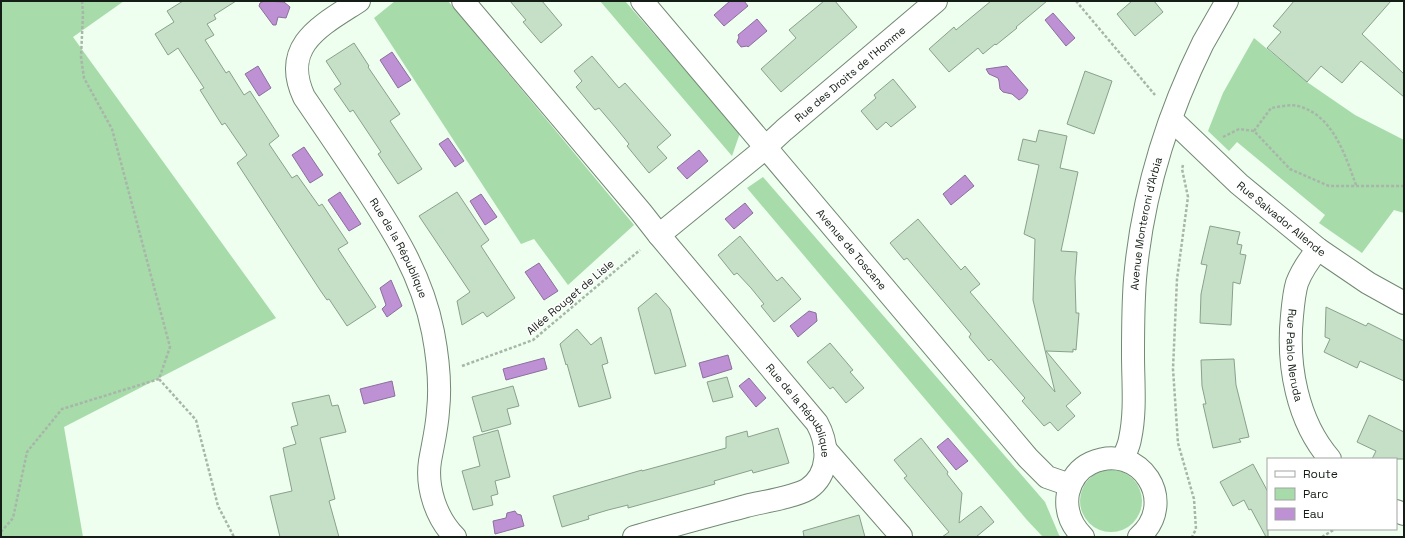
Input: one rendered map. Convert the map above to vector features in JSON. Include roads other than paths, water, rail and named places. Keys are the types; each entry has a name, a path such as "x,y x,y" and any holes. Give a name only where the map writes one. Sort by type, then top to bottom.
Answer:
{"street":[{"name":"Rue de la République","path":"359,1 319,27 305,43 300,53 297,75 304,97 391,226 418,278 433,331 439,374 436,433 430,462 429,477 436,507 442,521 455,537"},
{"name":"Rue de la République","path":"463,1 817,423 822,432 826,448 824,467 820,476 807,489 796,494 729,510 634,537"},
{"name":"Avenue de Toscane","path":"642,1 1028,458 1047,477 1070,485"},
{"name":"Rue des Droits de l'Homme","path":"766,147 936,1"},
{"name":"Avenue Monteroni d'Arbia","path":"1123,459 1130,440 1134,410 1133,325 1135,279 1140,236 1150,188 1174,112 1204,42 1227,1"},
{"name":"Rue Salvador Allende","path":"1174,112 1195,142 1239,184 1318,249 1368,283 1404,304"},
{"path":"659,235 766,147"},
{"name":"Rue Pablo Neruda","path":"1318,249 1305,266 1297,284 1292,309 1290,359 1294,384 1302,410 1314,435 1329,458"},
{"path":"826,448 901,536"},
{"path":"1083,537 1073,525 1069,516 1067,500 1070,485 1075,476 1086,465 1100,459 1115,458 1131,462 1143,471 1152,484 1155,494 1155,510 1150,524 1140,537"}],"water":[{"path":"264,1 284,2 290,7 286,18 278,17 276,25 273,25 259,6 260,3"},
{"path":"730,1 744,1 748,6 724,26 714,15"},
{"path":"1053,13 1075,38 1066,46 1045,20"},
{"path":"757,19 767,31 748,47 741,47 737,42 739,37 738,35"},
{"path":"392,52 411,80 398,88 380,60"},
{"path":"258,66 271,88 259,96 245,74"},
{"path":"1007,66 1028,90 1025,96 1019,100 1012,94 1003,92 1000,89 998,78 989,74 986,69"},
{"path":"448,138 464,161 455,167 439,144"},
{"path":"304,147 323,175 310,183 292,155"},
{"path":"699,150 708,161 687,179 677,168"},
{"path":"965,175 974,186 951,205 943,194"},
{"path":"340,192 361,224 349,231 328,200"},
{"path":"481,194 497,217 485,225 470,201"},
{"path":"745,203 753,213 734,229 725,219"},
{"path":"539,263 558,291 544,300 525,272"},
{"path":"391,280 402,306 387,317 382,309 386,305 380,288"},
{"path":"809,311 816,313 817,321 798,337 790,326"},
{"path":"728,355 732,369 703,378 699,363"},
{"path":"544,358 547,369 506,380 503,369"},
{"path":"749,378 766,398 756,407 739,386"},
{"path":"392,381 395,396 364,404 360,389"},
{"path":"948,438 968,461 956,470 937,447"},
{"path":"515,511 517,514 521,515 524,526 495,534 493,521 506,518 507,513"}]}
